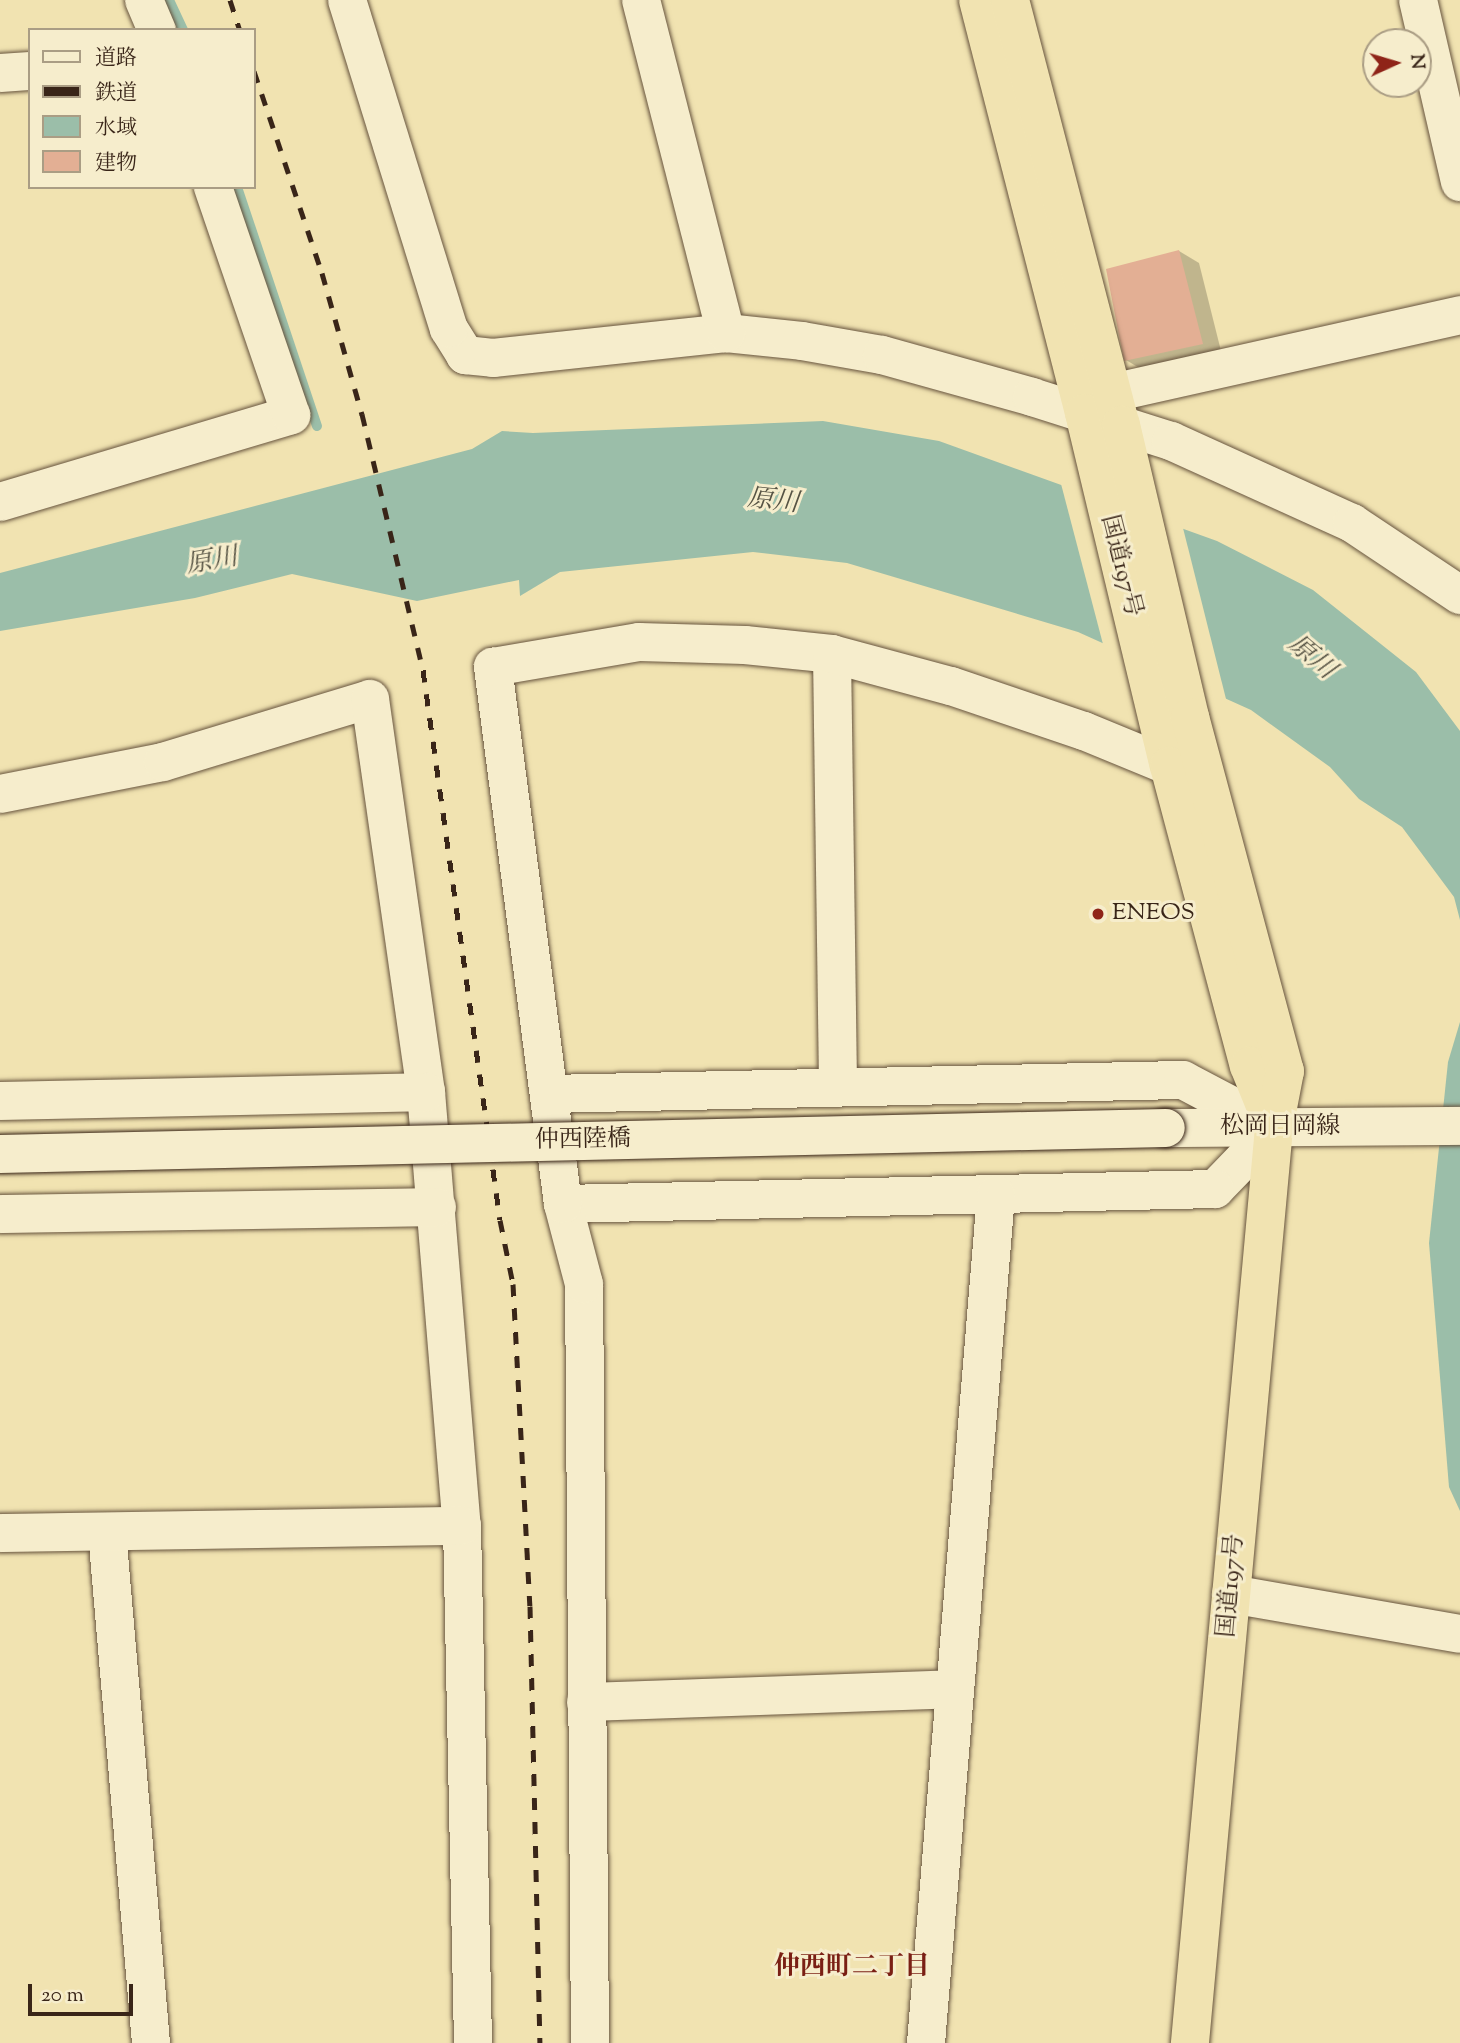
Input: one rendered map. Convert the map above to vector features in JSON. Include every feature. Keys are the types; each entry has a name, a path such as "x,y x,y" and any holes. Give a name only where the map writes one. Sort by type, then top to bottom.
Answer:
{"highway":[{"name":"国道197号","path":"978,0 1190,717 1285,1071 1274,1128 1190,2043"},
{"name":"国道197号","path":"1010,0 1107,429 1155,702 1169,766 1249,1066 1274,1128"}],"street":[{"path":"144,0 156,28"},
{"path":"347,0 449,329 465,355 493,358 726,333 802,341 883,355 1107,429 1171,441 1352,523 1460,596"},
{"path":"641,0 726,333"},
{"path":"1418,0 1460,182"},
{"path":"0,73 28,71"},
{"path":"0,502 291,415 215,189"},
{"path":"1107,429 1460,315"},
{"path":"590,2043 584,1284 563,1204 493,667 639,642 745,645 832,654 951,686 1084,731 1169,766"},
{"path":"832,654 838,1085"},
{"path":"0,794 163,762 370,699 426,1092 462,1526 473,2043"},
{"path":"549,1094 838,1085 1183,1080 1274,1128 1215,1189 563,1204"},
{"path":"0,1101 426,1092"},
{"name":"松岡日岡線","path":"1166,1128 1460,1126"},
{"name":"仲西陸橋","path":"0,1154 1166,1128"},
{"path":"926,2043 996,1195"},
{"path":"0,1214 437,1208"},
{"path":"0,1533 462,1526"},
{"path":"107,1532 151,2043"},
{"path":"1231,1594 1460,1634"},
{"path":"586,1702 955,1689"}],"water":[{"name":"原川","path":"823,421 939,441 1217,541 1313,590 1416,672 1460,731 1460,920 1454,897 1402,827 1359,799 1330,767 1251,710 1078,632 847,563 753,552 560,572 520,596 519,580 417,601 292,574 195,598 0,631 0,573 472,449 502,431 533,433"},
{"path":"1460,1022 1460,1511 1449,1487 1429,1243 1448,1062"}],"pier":[{"path":"1060,480 1182,524 1227,703 1104,648"}],"building":[{"path":"1179,250 1203,344 1124,361 1106,269"}],"waterway":[{"path":"169,0 182,28"},
{"path":"238,189 317,426"}],"railway":[{"path":"230,0 239,28"},
{"path":"256,77 322,273 362,414 423,670 500,1220 513,1284 530,1606 540,2043"}],"place":[{"name":"ENEOS","path":"1098,914"}],"district":[{"name":"仲西町二丁目","path":"852,1968"}]}
